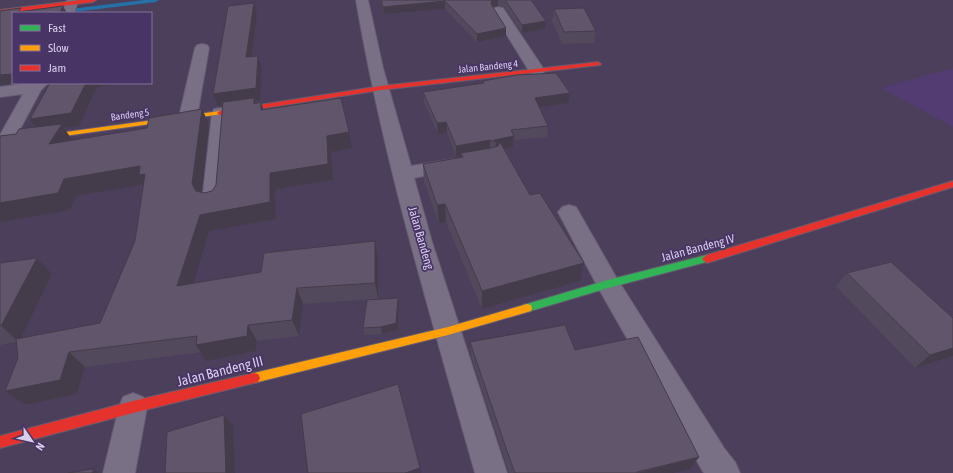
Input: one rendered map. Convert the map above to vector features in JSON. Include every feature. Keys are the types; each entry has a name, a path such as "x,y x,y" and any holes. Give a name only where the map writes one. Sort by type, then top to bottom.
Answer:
{"street":[{"path":"0,12 70,8 93,0"},
{"name":"Jalan Bandeng","path":"362,0 375,68 421,242 491,473"},
{"path":"498,11 537,72"},
{"path":"188,117 202,48"},
{"name":"Jalan Bandeng 4","path":"381,88 537,72 598,64"},
{"path":"0,92 37,85"},
{"path":"3,143 37,85"},
{"name":"Bandeng 5","path":"3,143 220,113 381,88"},
{"path":"212,201 220,113"},
{"path":"403,174 474,161"},
{"name":"Jalan Bandeng IV","path":"448,330 608,284 702,260 953,184"},
{"path":"569,212 608,284 712,459 724,473"},
{"name":"Jalan Bandeng III","path":"0,442 133,407 448,330"},
{"path":"119,473 133,407"}],"shaded area":[{"path":"953,68 953,127 881,88"}],"building":[{"path":"381,0 492,0 491,4 506,28 477,34 445,1 383,7"},
{"path":"505,0 531,0 546,21 522,25"},
{"path":"254,3 246,57 258,56 256,88 213,94 228,6"},
{"path":"63,6 60,12 18,12"},
{"path":"21,8 18,12 12,12 12,74 0,75 0,11"},
{"path":"584,8 596,31 564,32 554,9"},
{"path":"556,73 570,93 535,98 548,126 511,130 514,136 494,140 496,142 490,140 456,146 446,122 437,123 423,92 484,83 483,81 516,75"},
{"path":"49,84 86,84 71,113 30,119"},
{"path":"254,98 254,104 261,102 261,110 341,98 349,132 327,136 328,164 270,173 270,202 200,215 177,286 261,272 264,253 375,241 375,283 297,288 292,320 248,325 247,336 196,345 197,336 69,352 60,380 5,391 18,358 16,339 100,323 135,241 145,174 139,175 140,166 64,179 58,193 0,203 0,136 16,134 19,129 62,124 49,144 147,128 149,118 202,109 192,184 196,191 204,193 212,191 216,185 223,102"},
{"path":"500,142 530,195 540,193 584,263 482,291 445,204 437,205 423,164 463,157 461,153 491,148 498,146"},
{"path":"37,258 1,326 0,326 0,263"},
{"path":"891,262 953,318 953,348 930,355 847,273"},
{"path":"398,298 396,323 381,327 363,328 367,300"},
{"path":"565,325 575,350 638,337 699,457 637,473 515,473 470,342"},
{"path":"398,384 420,468 405,473 308,473 301,414"},
{"path":"224,415 226,473 165,473 167,432"},
{"path":"94,469 92,473 68,473"}],"waterway":[{"path":"62,12 156,0"}],"traffic: fast":[{"path":"527,308 608,284 707,259"}],"traffic: slow":[{"path":"0,143 220,113"},
{"path":"254,378 448,331 527,308"}],"traffic: jam":[{"path":"0,12 93,0"},
{"path":"220,113 381,88 598,64"},
{"path":"707,259 953,184"},
{"path":"0,442 133,407 254,378"}]}
